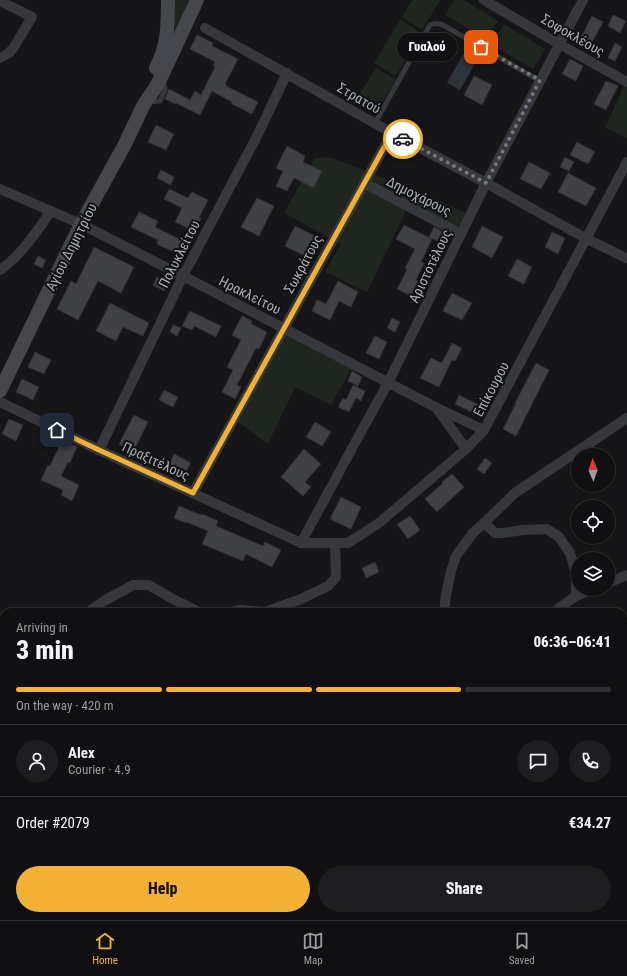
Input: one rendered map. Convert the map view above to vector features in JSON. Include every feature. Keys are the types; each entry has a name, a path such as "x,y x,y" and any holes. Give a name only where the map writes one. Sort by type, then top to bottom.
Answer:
{"street":[{"name":"Αγίου Δημητρίου","path":"145,103 148,83 165,46 168,27 168,0"},
{"name":"Αγίου Δημητρίου","path":"0,390 81,224 145,103 162,76 197,0"},
{"name":"Σοφοκλέους","path":"484,0 627,82"},
{"name":"Αριστοτέλους","path":"301,544 388,383 486,183 583,0"},
{"path":"0,1 32,17 14,47 0,58"},
{"name":"Στρατού","path":"206,28 392,133 627,258"},
{"name":"Πολυκλείτου","path":"99,450 183,276 257,136 287,73"},
{"name":"Σωκράτους","path":"193,493 392,133"},
{"name":"Επίκουρου","path":"301,544 348,543 379,523 466,449 484,430 627,162"},
{"name":"Δημοχάρους","path":"364,183 461,234"},
{"name":"Ηρακλείτου","path":"0,189 81,224 388,383 484,430"},
{"path":"0,270 19,253 51,211"},
{"name":"Πραξιτέλους","path":"0,402 301,544"},
{"path":"437,408 466,449"},
{"path":"444,608 451,571 456,556 473,533 515,493 627,418"},
{"path":"484,523 495,533 503,534 523,530 547,529 559,537 571,556"},
{"path":"276,608 301,599 328,586 336,577 334,543"},
{"path":"615,580 627,575"},
{"path":"94,608 133,585 149,585 191,608"},
{"path":"559,608 576,596"}],"lane":[{"path":"375,123 430,25 435,23 444,25 540,80"}],"shaded area":[{"path":"175,0 191,0 174,42"},
{"path":"412,0 440,0 422,30 402,17"},
{"path":"454,0 464,0 498,21 486,40 445,15"},
{"path":"400,20 421,33 396,76 374,63"},
{"path":"504,24 545,49 533,69 492,45"},
{"path":"463,54 476,62 460,90 447,83"},
{"path":"376,68 396,80 378,109 358,97"},
{"path":"624,86 627,87 627,138 605,128"},
{"path":"329,157 422,193 475,217 463,240 406,211 367,292 325,272 341,244 284,213 315,158"},
{"path":"289,329 352,368 331,405 295,387 268,444 238,422"}],"building":[{"path":"613,15 626,21 620,33 608,26"},
{"path":"592,16 603,22 591,44 580,39"},
{"path":"197,35 213,43 212,46 238,59 225,84 227,85 226,86 258,102 252,114 232,104 232,102 212,91 200,115 165,99 169,89 190,100 195,91 201,95 215,67 213,66 215,62 190,49"},
{"path":"615,43 622,47 615,61 608,58"},
{"path":"570,59 583,66 576,81 562,74"},
{"path":"474,76 492,85 482,105 464,95"},
{"path":"606,81 618,86 606,110 594,104"},
{"path":"156,125 174,134 166,150 148,142"},
{"path":"577,142 595,152 588,164 570,155"},
{"path":"287,146 305,156 303,162 322,171 314,188 294,178 287,191 276,186 283,171 276,168"},
{"path":"565,157 574,162 569,171 560,167"},
{"path":"529,162 550,173 541,189 520,179"},
{"path":"161,170 174,177 171,185 157,178"},
{"path":"568,173 596,188 586,206 558,192"},
{"path":"169,189 188,198 192,192 208,200 194,231 175,222 182,208 164,199"},
{"path":"257,198 274,206 259,236 241,227"},
{"path":"139,212 158,221 155,227 187,243 180,255 157,244 158,240 131,227"},
{"path":"404,225 432,239 421,262 424,263 416,280 418,281 411,296 397,289 407,270 405,268 415,249 396,239"},
{"path":"295,226 317,237 307,257 285,246"},
{"path":"482,226 503,237 492,258 472,247"},
{"path":"434,227 447,234 442,243 429,237"},
{"path":"552,232 565,238 558,254 545,247"},
{"path":"94,247 134,267 121,293 98,281 78,320 57,309 71,281 76,284"},
{"path":"38,256 46,260 42,268 34,264"},
{"path":"517,259 532,267 524,284 508,276"},
{"path":"157,277 169,283 164,291 153,285"},
{"path":"338,281 358,292 351,307 339,301 330,320 312,311 317,300 326,304"},
{"path":"452,293 472,303 462,320 443,311"},
{"path":"110,303 149,323 143,336 123,327 116,341 96,331"},
{"path":"190,311 221,326 216,337 194,326 192,330 182,326"},
{"path":"242,316 252,321 251,324 267,332 259,349 256,348 237,385 241,387 235,399 222,392 233,370 227,367 241,340 232,335"},
{"path":"392,318 400,322 395,332 387,328"},
{"path":"173,325 181,328 177,336 170,332"},
{"path":"375,336 387,342 379,359 366,353"},
{"path":"452,343 462,348 455,361 452,360 439,387 420,378 431,358 442,363"},
{"path":"35,352 51,360 44,374 28,367"},
{"path":"536,363 549,370 516,436 503,429"},
{"path":"352,371 362,377 358,386 348,381"},
{"path":"22,379 39,387 33,400 16,392"},
{"path":"353,385 365,391 361,401 356,398 349,412 338,407 343,398 346,400"},
{"path":"164,390 178,397 173,407 159,400"},
{"path":"459,395 483,407 479,416 455,404"},
{"path":"134,415 148,422 133,452 119,444"},
{"path":"9,419 23,425 16,441 2,434"},
{"path":"315,422 331,432 322,446 306,437"},
{"path":"62,440 77,447 70,463 68,462 61,476 79,485 72,501 61,495 63,490 41,480 48,465 50,466"},
{"path":"304,449 321,464 305,482 311,487 303,496 281,477"},
{"path":"174,454 191,463 184,475 168,466"},
{"path":"485,458 492,463 484,474 477,469"},
{"path":"452,474 464,487 437,512 425,499"},
{"path":"341,497 361,507 351,529 330,519"},
{"path":"179,506 218,521 216,526 263,546 265,542 281,550 272,567 246,554 243,561 202,544 208,531 174,518"},
{"path":"410,516 420,530 408,539 397,524"},
{"path":"375,562 379,572 366,578 362,568"}],"way so far":[{"path":"403,139 486,183 540,80 481,47"}],"place":[{"name":"Γυαλού","path":"481,47"}],"route":[{"path":"57,430 193,493 392,133 403,139"}]}
